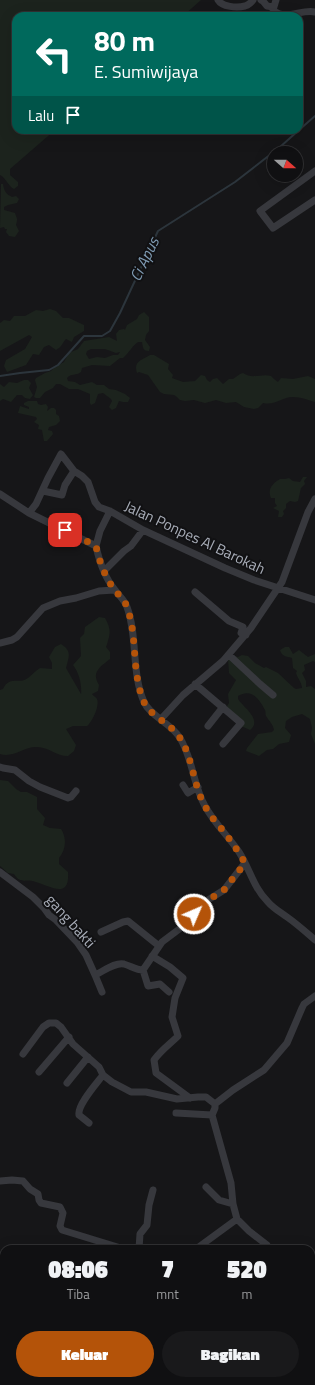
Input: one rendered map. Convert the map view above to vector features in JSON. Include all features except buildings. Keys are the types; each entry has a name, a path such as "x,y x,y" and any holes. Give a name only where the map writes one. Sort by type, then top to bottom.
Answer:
{"street":[{"path":"218,0 225,6 238,7 245,6 253,0"},
{"path":"261,0 266,6 274,4"},
{"path":"303,12 315,12"},
{"path":"315,171 260,210 273,228 315,200"},
{"name":"Jalan Ponpes Al Barokah","path":"43,491 61,454 74,471 88,482 96,505 110,511 143,530 225,568 254,580 315,600"},
{"path":"29,512 36,504 43,491 61,495 74,471"},
{"path":"0,494 29,512 96,546"},
{"path":"161,719 183,695 229,655 267,606 286,574 308,512 315,499"},
{"path":"110,511 100,531 96,546 98,557 104,571 114,590 123,598 129,615 138,677 145,704 173,728 181,738 204,806 239,852 253,882 268,903 315,940"},
{"path":"104,571 131,546 143,530"},
{"path":"0,643 17,637 44,608 60,601 99,591 114,590"},
{"path":"195,592 229,621 242,626 241,633 246,635"},
{"path":"229,655 273,695"},
{"path":"196,684 241,722 223,744"},
{"path":"208,726 223,707"},
{"path":"0,767 15,770 36,785 68,798 71,797 76,791"},
{"path":"183,785 188,793 198,787"},
{"path":"142,970 159,946 182,928 197,909 224,890 245,863"},
{"name":"gang bakti","path":"0,872 33,897 44,908 48,915 56,920 77,942 86,955 102,992"},
{"path":"101,932 128,920 159,946"},
{"path":"152,956 170,967 183,978 175,998 172,1017 178,1036 158,1054 154,1060 156,1072 190,1098"},
{"path":"95,975 119,964 124,964 138,970 142,970"},
{"path":"142,970 148,986 160,984 169,992"},
{"path":"267,1245 249,1231 237,1218 232,1204 231,1183 212,1116 215,1104 233,1090 264,1070 287,1043 304,1004 315,996"},
{"path":"23,1054 43,1027 49,1022 56,1023 61,1027 73,1044 99,1067 103,1075 112,1082 131,1092 146,1092 178,1099 206,1097 215,1104"},
{"path":"40,1072 69,1037"},
{"path":"67,1083 88,1057"},
{"path":"89,1123 79,1115 79,1111 90,1092 103,1075"},
{"path":"176,1113 212,1116"},
{"path":"0,1181 23,1181 30,1189 38,1194 41,1203 60,1207 63,1213 60,1226 62,1230 111,1245"},
{"path":"206,1187 218,1200 232,1204"},
{"path":"139,1245 140,1234 147,1225 149,1205 153,1190"},
{"path":"201,1245 237,1218"}],"shaded area":[{"path":"0,0 201,0 188,12 12,12 12,134 50,134 10,169 10,175 18,182 18,186 14,189 0,175"},
{"path":"1,184 3,184 8,195 12,197 16,196 19,199 17,203 4,207 4,210 15,213 17,220 16,225 19,231 15,237 9,236 6,232 7,229 4,227 0,228"},
{"path":"50,309 56,311 63,318 69,318 84,325 84,331 74,337 72,342 66,339 56,350 49,345 44,347 39,355 33,354 26,365 7,372 4,366 6,360 25,349 32,337 29,335 0,351 0,323 4,320 10,321 14,316 25,316 36,310 43,311"},
{"path":"144,312 149,317 149,331 145,340 150,347 149,351 144,349 142,342 138,342 123,358 120,358 110,366 92,365 82,368 81,372 67,378 68,381 75,382 80,385 92,382 97,385 104,385 109,389 125,394 130,398 128,402 119,401 116,408 112,410 109,407 112,401 111,399 103,393 98,394 95,403 91,405 90,394 78,389 69,389 60,384 56,384 53,388 45,392 40,398 34,397 37,387 35,380 36,378 51,371 64,362 69,353 78,349 84,341 109,337 117,341 116,334 119,330 125,330 127,325 137,319 139,315","holes":["91,349 105,349 116,353 120,352 118,355 105,358 97,357 89,359 86,354 87,351"]},
{"path":"150,355 154,355 169,364 168,369 173,375 172,378 183,382 195,381 201,375 205,376 210,382 217,378 223,384 229,379 233,379 243,373 250,376 271,376 278,382 281,378 293,379 308,376 315,379 315,402 289,397 267,404 263,403 258,408 254,409 244,407 236,402 226,403 216,400 205,403 194,400 180,400 174,395 160,392 148,375 139,372 137,373 137,363"},
{"path":"28,380 31,383 29,388 33,395 30,399 25,398 22,395 17,395 11,402 3,399 0,401 0,384 4,387 9,382 17,383"},
{"path":"28,401 37,401 38,404 41,405 46,404 48,407 47,411 54,408 56,410 56,414 59,416 60,421 56,425 49,427 48,430 52,431 53,434 47,441 44,441 42,430 38,429 39,425 34,422 37,419 36,417 18,413 20,406 29,409 29,407 24,405 24,403"},
{"path":"303,477 307,477 304,481 305,484 301,488 298,501 290,501 286,504 286,508 283,511 284,514 282,517 278,517 279,511 273,508 277,506 275,503 275,498 271,498 270,495 271,487 280,479 289,478 293,481 300,482"},
{"path":"99,617 105,618 109,626 109,636 106,647 110,652 110,659 100,667 96,673 99,685 98,691 92,694 98,702 95,714 91,721 87,726 73,726 66,729 76,745 74,751 68,756 64,756 44,748 31,747 10,755 0,754 0,690 3,689 9,682 25,680 40,668 52,669 52,663 49,657 55,647 61,644 67,649 69,654 66,668 81,694 80,679 73,665 81,656 80,638 84,634 85,627"},
{"path":"285,647 289,647 293,654 299,650 308,657 315,654 315,662 313,661 304,665 305,670 302,673 306,681 306,687 311,686 315,689 315,744 311,734 312,728 310,719 302,714 292,717 286,721 285,728 291,735 289,742 279,744 273,749 267,750 259,756 246,751 247,748 258,734 272,732 274,730 260,702 251,694 247,693 238,696 238,699 253,718 253,726 250,730 241,726 226,708 229,703 228,694 236,680 229,673 228,659 232,655 238,657 242,655 248,656 255,663 278,673 294,688 302,688 296,673 297,671 293,668 292,658 284,656 280,650"},
{"path":"0,780 8,781 21,792 27,792 37,797 37,809 45,818 43,825 50,828 61,829 65,844 59,858 59,864 68,872 68,881 66,886 62,889 53,888 32,881 21,880 14,874 8,873 0,866"}],"waterway":[{"name":"Ci Apus","path":"303,126 315,116"},
{"name":"Ci Apus","path":"0,376 49,370 58,365 84,336 102,336 110,331 120,313 158,231 235,182 295,134"}],"route":[{"path":"65,530 96,546 98,557 102,563 104,571 114,590 123,598 127,607 140,687 145,704 173,728 181,738 204,806 239,852 245,863 224,890 208,900 197,909 194,914"}]}
